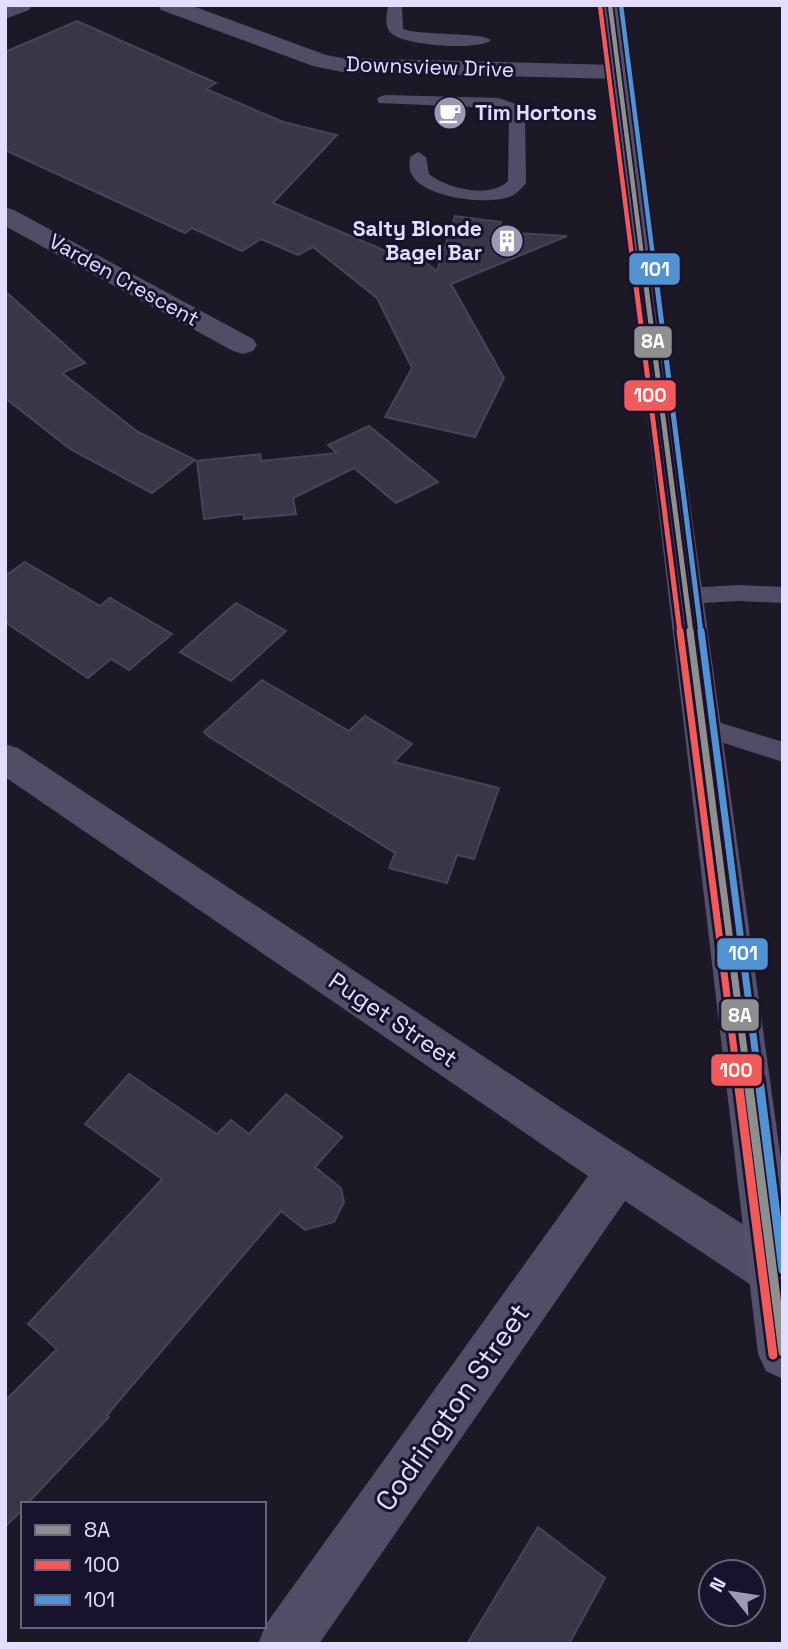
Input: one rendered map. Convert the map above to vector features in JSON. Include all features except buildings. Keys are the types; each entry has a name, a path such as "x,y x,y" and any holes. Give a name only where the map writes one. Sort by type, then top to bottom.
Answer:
{"main road":[{"path":"610,5 702,726 778,1274 783,1354"}],"street":[{"path":"5,13 21,5"},
{"name":"Downsview Drive","path":"169,5 321,61 342,65 618,72"},
{"name":"Varden Crescent","path":"5,215 243,345"},
{"name":"Puget Street","path":"5,758 619,1171 778,1274"},
{"name":"Codrington Street","path":"286,1644 619,1171"}],"lane":[{"path":"395,5 394,25 397,32 407,36 419,40 483,40"},
{"path":"385,100 499,103 512,108 517,116 517,183 506,192 490,195 469,194 435,186 423,178 418,170 418,157"},
{"path":"686,596 739,593 783,595"},
{"path":"702,726 783,752"}],"transit line":[{"name":"8A","path":"610,5 783,1352"},
{"name":"101","path":"621,5 783,1270"},
{"name":"100","path":"600,6 773,1355"}],"place":[{"name":"Tim Hortons","path":"450,113"},
{"name":"Salty Blonde Bagel Bar","path":"507,241"}]}
